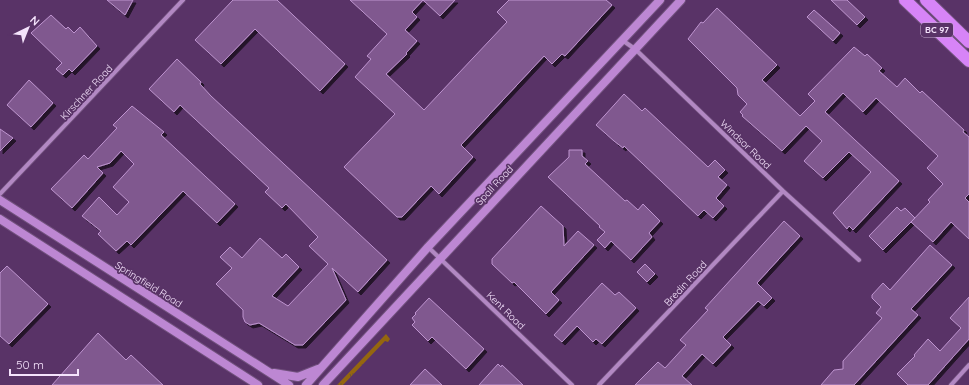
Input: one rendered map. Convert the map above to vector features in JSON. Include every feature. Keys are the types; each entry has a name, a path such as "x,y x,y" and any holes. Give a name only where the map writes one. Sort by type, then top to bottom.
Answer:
{"highway":[{"name":"BC 97","path":"905,0 969,61"},
{"name":"BC 97","path":"926,0 969,42"}],"main road":[{"name":"Spall Road","path":"306,385 428,247 660,0"},
{"name":"Spall Road","path":"323,385 681,0"},
{"name":"Springfield Road","path":"0,200 271,372 289,385"},
{"path":"0,219 258,385"},
{"path":"271,372 298,377 321,367"}],"street":[{"name":"Kirschner Road","path":"0,194 182,0"},
{"name":"Windsor Road","path":"622,40 635,49 783,191 859,260"},
{"name":"Bredin Road","path":"599,385 783,191"},
{"name":"Kent Road","path":"428,247 572,385"},
{"path":"951,385 969,365"}],"green space":[{"path":"386,334 390,339 388,342 385,341 343,385 337,385"}],"building":[{"path":"107,0 133,0 125,15"},
{"path":"233,0 277,0 345,64 320,91 255,29 221,64 195,40"},
{"path":"350,0 423,0 412,12 417,17 405,30 417,41 406,53 407,54 386,74 424,110 507,22 497,12 509,0 606,0 612,5 565,56 562,54 552,64 544,56 461,145 473,157 439,194 431,186 402,217 397,217 344,167 395,114 355,77 371,59 367,56 387,34"},
{"path":"423,0 455,0 440,16"},
{"path":"831,0 847,0 865,17 857,25"},
{"path":"717,8 777,65 762,80 800,116 815,101 808,94 854,47 865,56 867,54 882,68 879,71 897,87 905,78 920,93 922,91 964,130 963,132 969,137 969,194 965,198 969,202 969,239 951,222 933,242 911,222 930,202 928,200 943,184 927,168 938,156 876,98 863,112 843,93 825,112 899,181 853,230 849,226 847,229 833,213 871,172 849,152 823,178 804,161 822,141 806,126 782,151 742,116 743,115 740,112 747,104 738,95 737,88 688,39 701,22 703,23"},
{"path":"814,10 840,33 833,41 807,17"},
{"path":"51,15 66,29 68,27 74,33 80,27 97,46 72,72 69,69 63,75 56,69 62,63 31,33"},
{"path":"177,59 201,82 200,84 211,96 387,260 358,292 332,268 346,300 303,345 295,345 259,323 250,325 245,322 243,310 216,284 232,268 220,257 230,247 242,258 260,238 282,258 286,254 299,267 272,296 288,306 328,264 309,246 318,237 286,204 282,208 265,192 269,188 180,105 174,112 149,89"},
{"path":"29,80 53,103 31,127 7,105"},
{"path":"624,94 642,111 645,108 708,167 715,160 725,170 718,177 727,185 716,198 724,206 713,218 704,210 698,216 624,146 623,148 596,125"},
{"path":"132,106 164,132 161,135 235,204 217,223 183,191 131,245 127,241 116,251 98,234 101,231 82,216 99,197 117,215 129,202 113,187 134,164 121,151 110,163 97,167 103,173 72,208 51,189 84,155 88,159 117,128 113,125"},
{"path":"0,129 13,138 0,151"},
{"path":"569,150 582,150 582,156 588,161 585,164 625,201 627,200 638,210 643,204 660,221 649,233 652,237 631,260 611,241 605,248 597,240 605,232 548,177 569,157"},
{"path":"541,206 563,226 564,246 578,231 594,245 551,292 559,300 546,314 514,282 512,283 492,264 492,259"},
{"path":"897,207 901,211 905,208 915,218 883,250 869,236"},
{"path":"784,221 800,236 757,283 772,298 764,306 758,301 723,337 731,345 713,364 702,354 682,376 692,385 635,385 658,362 665,368 686,345 680,340 708,310 705,308"},
{"path":"930,245 952,265 911,309 918,315 854,385 821,385 834,370 843,369 843,361 882,318 876,313 881,307 872,298 872,295 883,283 890,290"},
{"path":"645,264 655,274 647,282 637,272"},
{"path":"7,266 48,304 9,344 0,336 0,273"},
{"path":"602,283 615,295 619,292 636,308 602,344 596,339 593,342 577,326 562,342 554,335"},
{"path":"969,297 969,339 928,385 908,385 897,374 915,356 914,355 928,339 940,351 961,328 950,318"},
{"path":"429,298 484,349 466,369 432,337 428,341 412,325 415,322 412,318 416,314 415,313"},
{"path":"98,333 126,360 131,355 163,385 52,385"},
{"path":"498,364 501,367 502,365 523,385 479,385"},
{"path":"425,369 442,385 410,385"}]}
